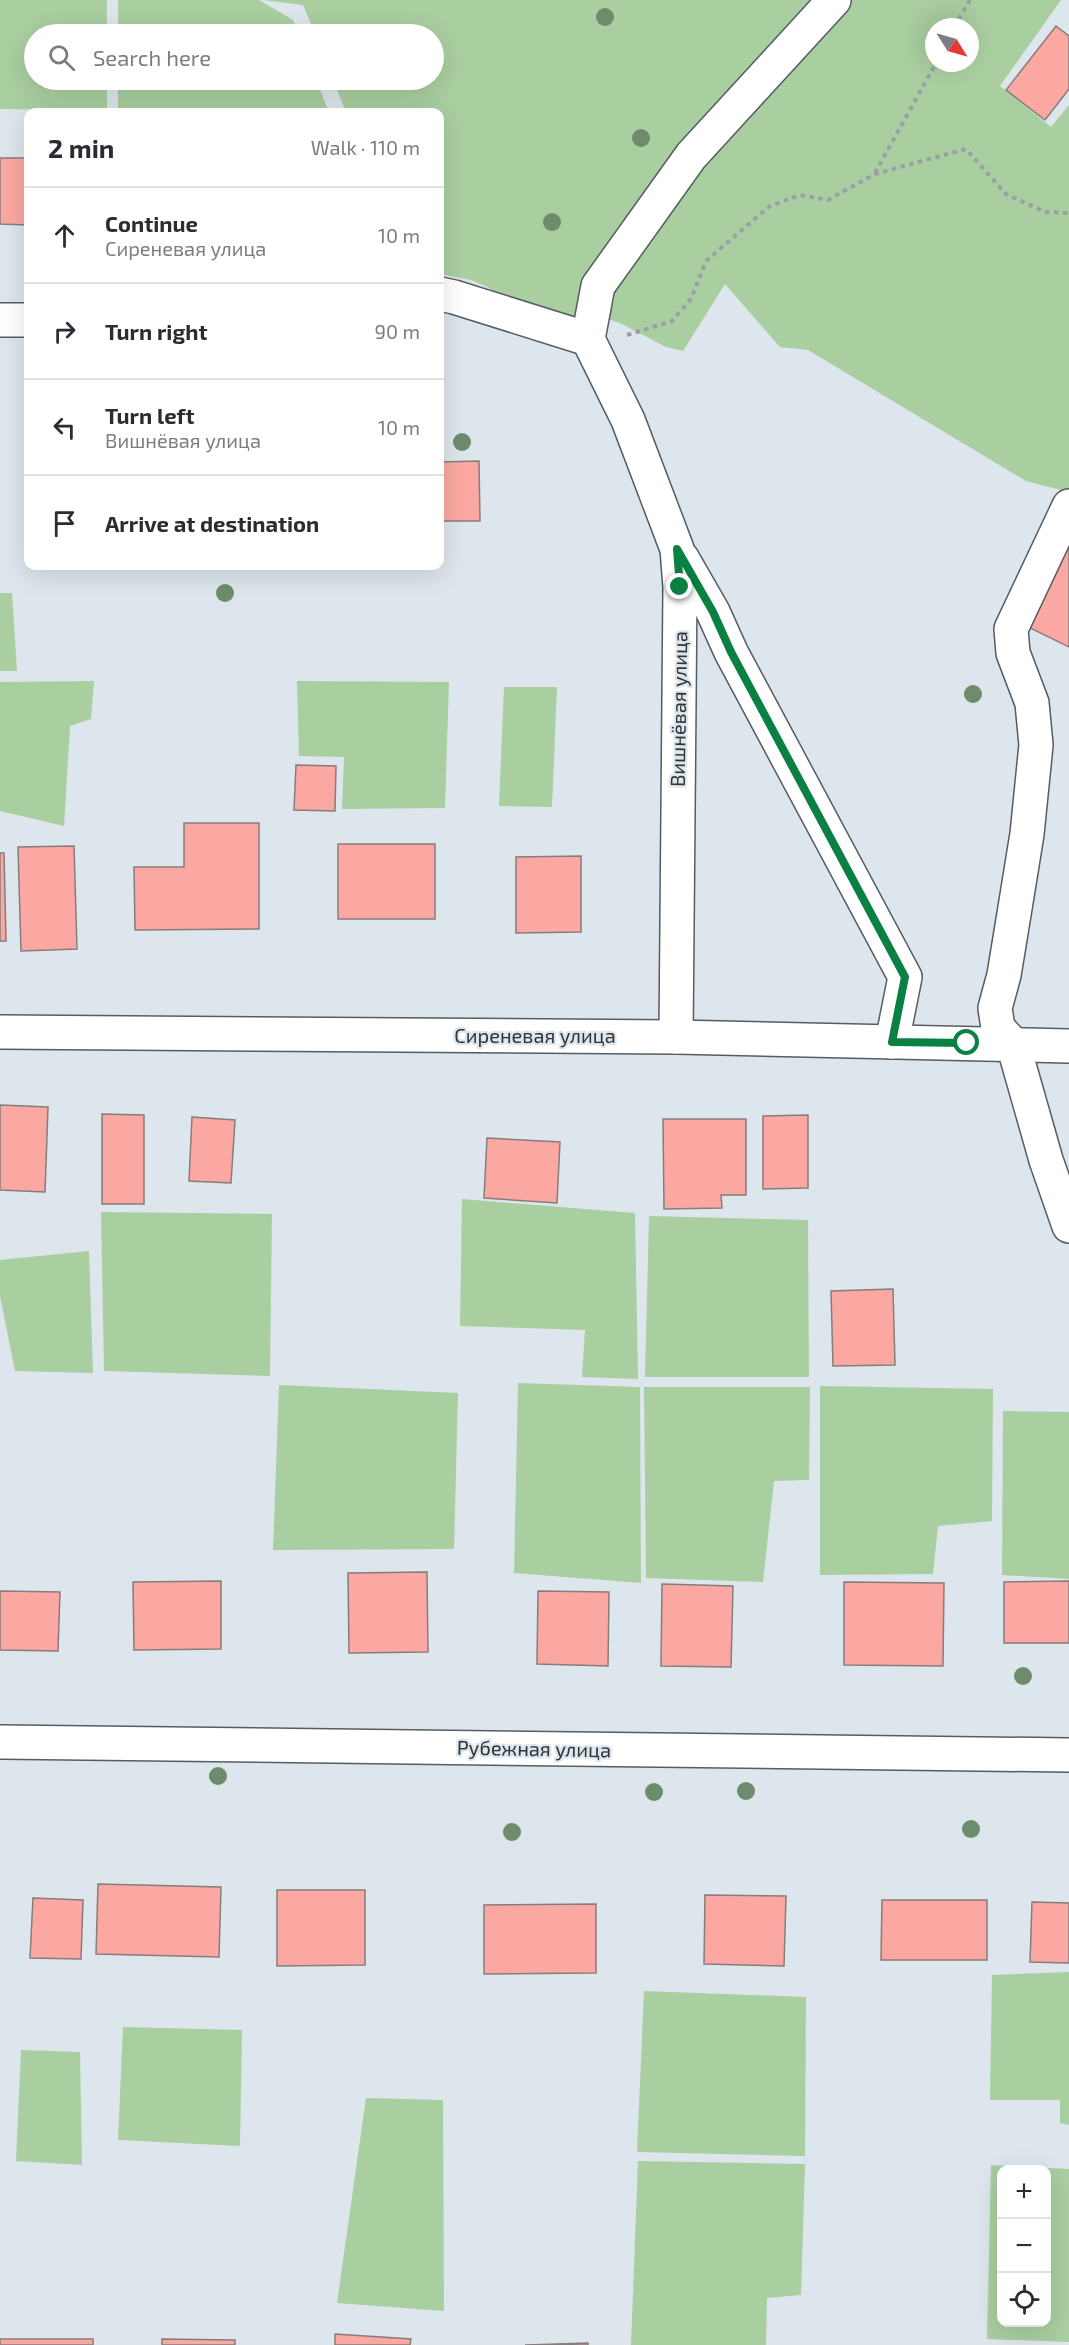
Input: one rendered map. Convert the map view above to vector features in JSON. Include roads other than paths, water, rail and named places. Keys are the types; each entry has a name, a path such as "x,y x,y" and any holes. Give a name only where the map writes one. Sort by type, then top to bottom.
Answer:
{"street":[{"path":"444,295 588,339 598,286 691,156 834,0"},
{"path":"0,320 24,320"},
{"name":"Вишнёвая улица","path":"588,339 628,420 677,549 680,587 676,1037"},
{"path":"1069,506 1011,629 1013,653 1032,703 1036,745 1022,866 1004,975 995,1008 998,1028 1013,1044 1046,1160 1069,1226"},
{"path":"677,549 713,612 731,652 905,977 892,1042"},
{"name":"Сиреневая улица","path":"0,1032 676,1037 1069,1046"},
{"name":"Рубежная улица","path":"0,1742 1069,1755"}]}
